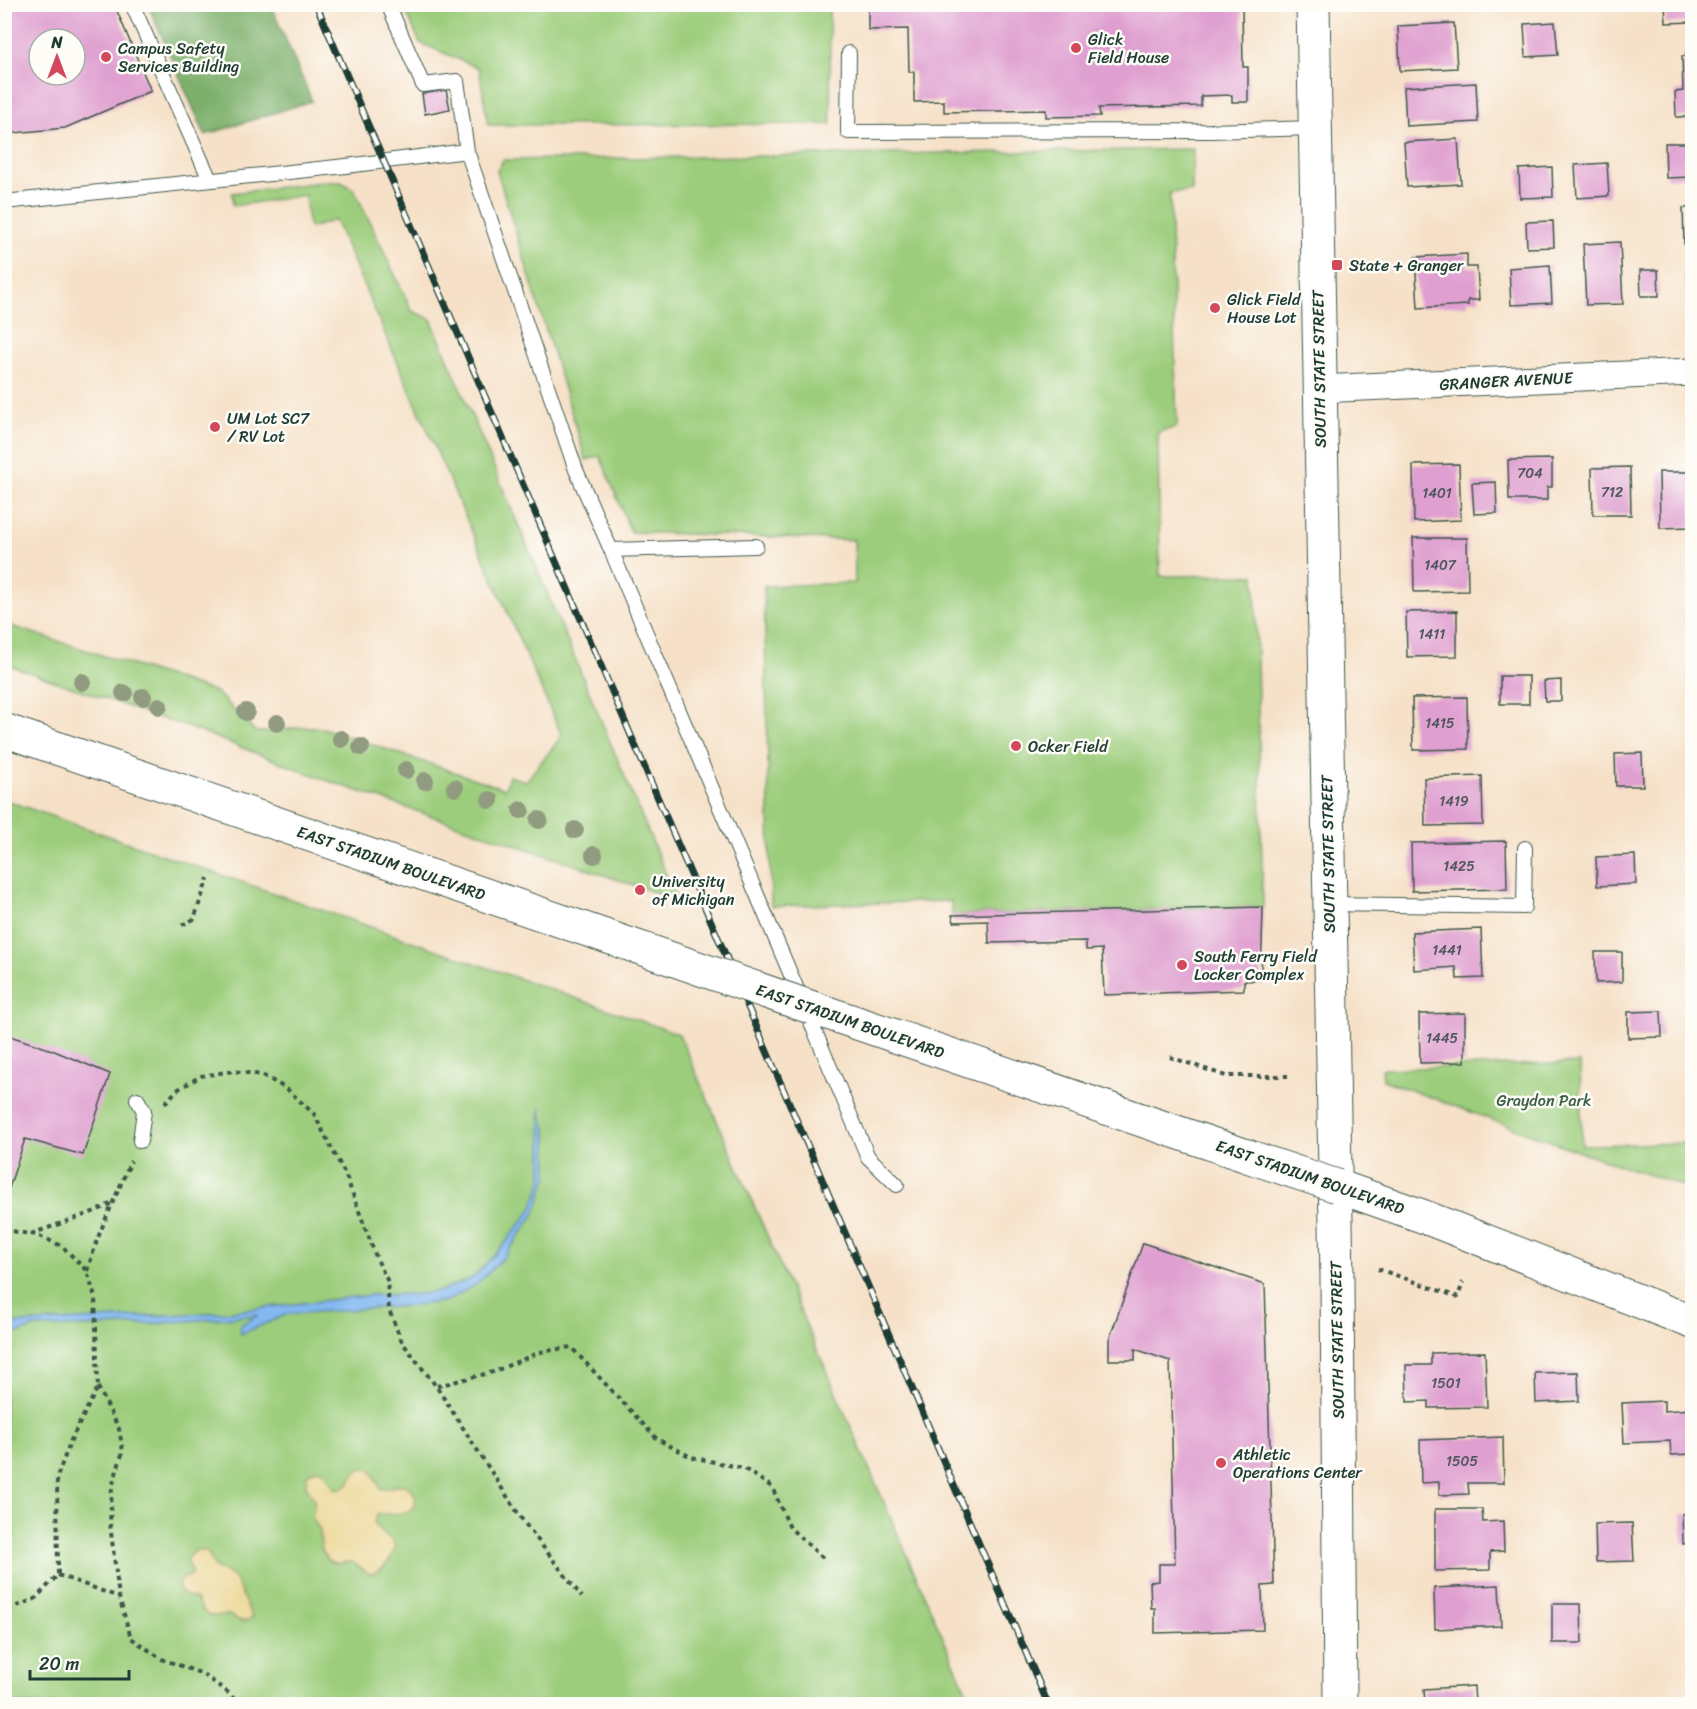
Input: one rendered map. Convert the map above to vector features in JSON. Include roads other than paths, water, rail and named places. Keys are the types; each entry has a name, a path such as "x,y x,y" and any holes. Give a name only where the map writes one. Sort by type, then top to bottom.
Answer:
{"main road":[{"name":"SOUTH STATE STREET","path":"1313,4 1337,1277 1340,1704"},
{"name":"EAST STADIUM BOULEVARD","path":"4,730 1422,1216 1692,1322"}],"street":[{"name":"GRANGER AVENUE","path":"1319,388 1692,372"}],"lane":[{"path":"132,4 210,180"},
{"path":"388,4 423,85 457,81 467,151 576,470 868,1157 897,1185"},
{"path":"849,53 848,132 1210,131 1315,128"},
{"path":"4,202 467,151"},
{"path":"611,550 756,546"},
{"path":"1329,904 1524,907 1525,848"},
{"path":"137,1099 144,1111 140,1142"}],"water":[{"path":"540,1108 547,1134 548,1175 534,1215 505,1256 477,1284 447,1301 408,1306 288,1314 241,1334 240,1325 258,1315 152,1324 35,1327 13,1335 5,1352 5,1324 226,1312 371,1295 420,1294 440,1291 473,1278 532,1209 542,1180"}],"railway":[{"path":"316,4 1048,1704"}],"place":[{"name":"Glick Field House","path":"1076,48"},
{"name":"Campus Safety Services Building","path":"106,57"},
{"name":"State + Granger","path":"1337,265"},
{"name":"Glick Field House Lot","path":"1215,308"},
{"name":"UM Lot SC7 / RV Lot","path":"215,427"},
{"name":"Ocker Field","path":"1016,746"},
{"name":"University of Michigan","path":"640,890"},
{"name":"South Ferry Field Locker Complex","path":"1182,965"},
{"name":"Athletic Operations Center","path":"1221,1463"}],"park label":[{"name":"Graydon Park","path":"1544,1100"}]}
